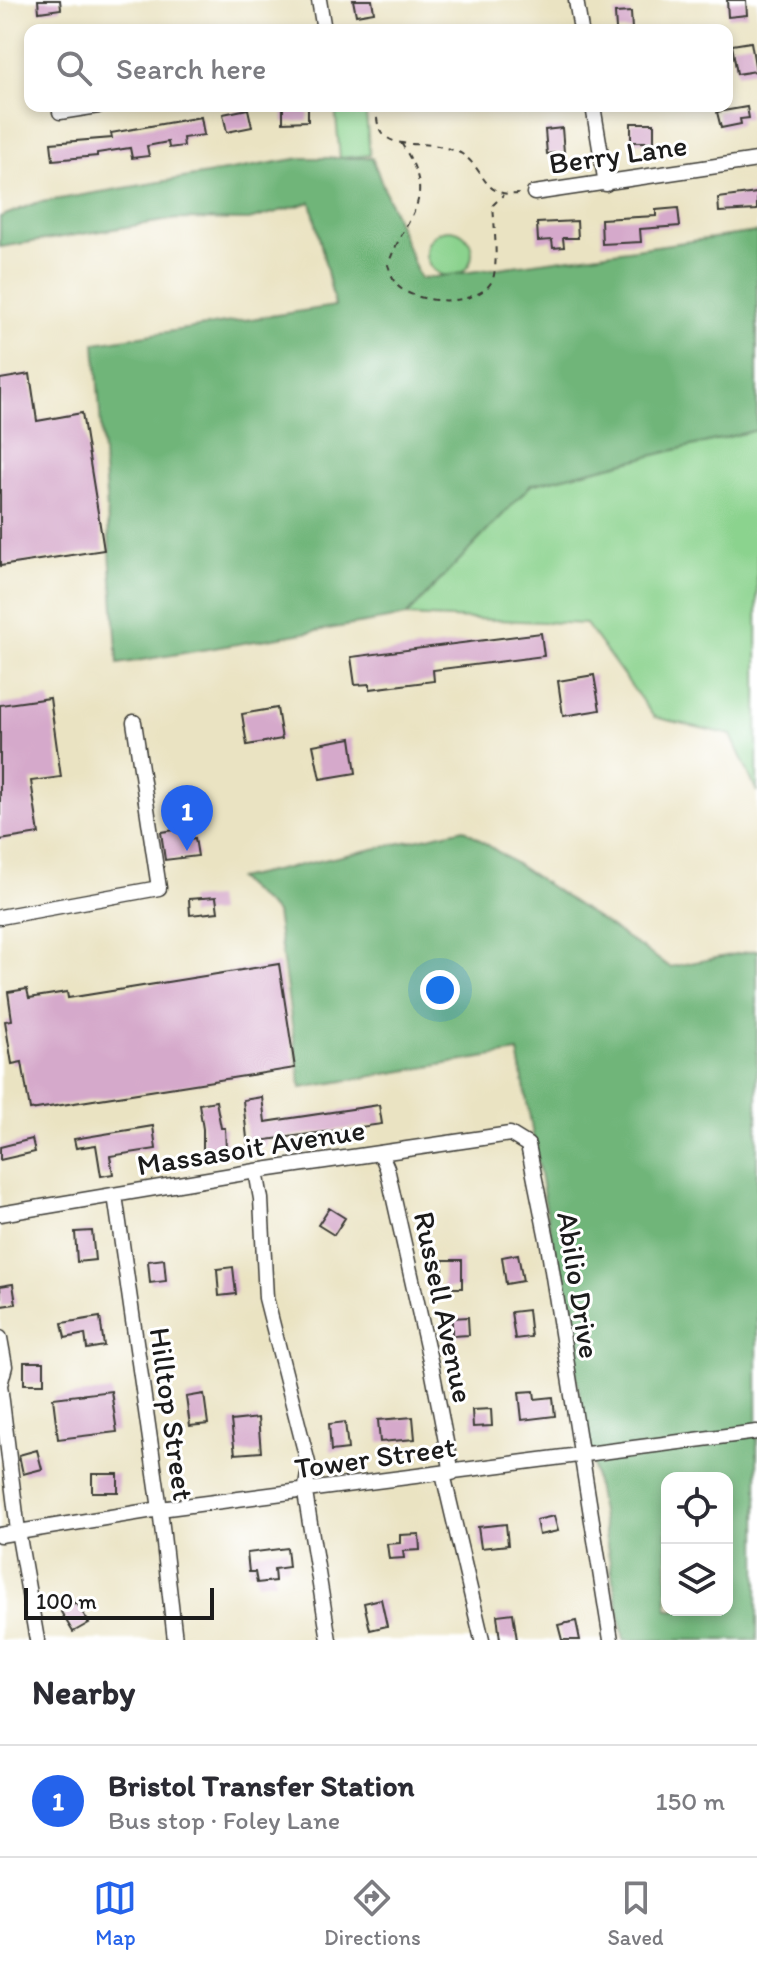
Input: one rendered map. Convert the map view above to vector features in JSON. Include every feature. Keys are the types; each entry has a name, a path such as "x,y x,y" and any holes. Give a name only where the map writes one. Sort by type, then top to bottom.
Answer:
{"street":[{"path":"319,0 323,24"},
{"path":"576,0 580,24"},
{"path":"594,112 606,184"},
{"name":"Berry Lane","path":"534,193 757,160"},
{"path":"0,917 159,888 134,722"},
{"name":"Massasoit Avenue","path":"0,1214 256,1171 510,1134"},
{"name":"Abilio Drive","path":"510,1134 528,1145 547,1239 611,1640"},
{"name":"Russell Avenue","path":"381,1154 387,1168 429,1354 448,1474 482,1640"},
{"path":"256,1171 261,1199 266,1298 295,1417 306,1447 309,1467 305,1493 329,1640"},
{"name":"Hilltop Street","path":"115,1195 160,1509 175,1640"},
{"path":"0,1338 5,1366 0,1385 18,1531 37,1640"},
{"name":"Tower Street","path":"0,1535 160,1509 305,1493 757,1432"}],"path":[{"path":"376,112 377,123 384,136 401,143 435,145 462,154 491,188 503,195 534,193"},
{"path":"401,143 415,163 420,187 416,212 394,248 388,265 395,283 421,298 454,301 484,291 494,278 493,205 503,195"}],"green space":[{"path":"336,112 366,112 370,155 340,158"},
{"path":"301,158 372,158 420,279 757,232 757,430 531,485 406,616 118,664 95,343 335,306 311,202 249,220 177,219 0,247 0,217 36,203"},
{"path":"449,230 465,237 472,253 465,269 449,276 433,269 426,253 433,237"},
{"path":"757,430 757,792 731,735 654,717 586,624 406,616 531,485"},
{"path":"464,829 670,967 757,950 757,1640 624,1640 518,1052 301,1088 276,913 237,879"}],"building":[{"path":"38,0 60,0 61,9 39,12"},
{"path":"353,0 372,0 374,12 356,15"},
{"path":"727,0 746,0 747,15 728,17"},
{"path":"631,12 632,24 616,24 615,13"},
{"path":"751,42 756,71 737,74 733,45"},
{"path":"747,107 749,118 740,119 741,124 721,128 717,112 733,112 733,109"},
{"path":"249,112 252,127 227,132 223,114"},
{"path":"283,112 308,112 308,121 283,122"},
{"path":"201,117 204,135 183,138 184,146 169,148 168,142 147,146 149,156 132,158 130,148 97,153 97,156 53,160 51,143 112,138 111,133"},
{"path":"631,123 654,123 654,142 631,142"},
{"path":"562,128 564,152 547,154 545,130"},
{"path":"757,193 757,210 719,212 718,198"},
{"path":"678,208 680,226 640,229 641,242 602,244 601,219 656,216 656,210"},
{"path":"577,221 578,238 563,238 564,247 553,248 552,240 538,241 537,223"},
{"path":"30,374 37,421 82,413 104,550 0,566 0,379"},
{"path":"541,633 544,656 433,670 434,681 370,689 370,684 355,685 351,657"},
{"path":"594,675 600,710 563,716 558,681"},
{"path":"50,698 61,777 31,781 39,834 0,840 0,705"},
{"path":"277,708 282,739 247,745 242,714"},
{"path":"351,738 356,773 320,779 313,745"},
{"path":"196,798 198,816 174,818 172,800"},
{"path":"182,829 184,840 195,838 198,856 165,860 161,832"},
{"path":"216,897 218,912 190,915 189,899"},
{"path":"279,964 295,1068 30,1110 22,1062 12,1064 5,1021 12,1020 8,992 27,989 29,998 67,992 68,998"},
{"path":"262,1097 265,1122 379,1105 382,1124 266,1140 267,1146 248,1148 243,1100"},
{"path":"216,1101 221,1128 225,1128 226,1149 203,1151 199,1104"},
{"path":"153,1126 156,1149 110,1156 113,1174 101,1176 96,1145 76,1148 74,1139"},
{"path":"32,1139 35,1152 0,1160 0,1147"},
{"path":"329,1208 345,1218 334,1235 318,1225"},
{"path":"92,1231 95,1260 77,1262 75,1232"},
{"path":"518,1254 523,1281 506,1284 502,1257"},
{"path":"164,1259 166,1281 150,1283 148,1261"},
{"path":"443,1260 462,1260 462,1288 443,1288"},
{"path":"233,1267 236,1294 219,1296 217,1269"},
{"path":"13,1284 16,1304 1,1306 0,1286"},
{"path":"528,1310 531,1337 515,1339 511,1312"},
{"path":"100,1317 104,1346 87,1349 85,1334 65,1338 62,1323"},
{"path":"468,1317 469,1335 452,1336 452,1318"},
{"path":"24,1362 44,1362 44,1384 24,1384"},
{"path":"111,1391 117,1432 58,1439 53,1398"},
{"path":"534,1391 535,1399 553,1397 555,1416 522,1420 519,1392"},
{"path":"204,1394 208,1424 190,1426 186,1397"},
{"path":"491,1409 492,1426 473,1427 472,1410"},
{"path":"413,1417 415,1439 380,1442 378,1420"},
{"path":"258,1418 261,1452 235,1454 231,1421"},
{"path":"345,1422 348,1449 331,1451 329,1424"},
{"path":"37,1450 42,1469 23,1474 19,1455"},
{"path":"92,1474 118,1474 118,1492 92,1492"},
{"path":"554,1516 558,1531 539,1535 536,1520"},
{"path":"506,1524 508,1545 481,1548 478,1527"},
{"path":"419,1534 420,1550 403,1551 404,1558 389,1559 387,1544 400,1543 400,1535"},
{"path":"287,1548 289,1567 274,1569 275,1581 257,1583 255,1572 249,1572 247,1553"},
{"path":"381,1599 387,1626 370,1630 364,1603"},
{"path":"76,1602 89,1623 73,1632 61,1612"},
{"path":"513,1613 517,1640 500,1640 497,1615"},
{"path":"576,1621 580,1640 562,1640 558,1625"}],"place":[{"name":"Bristol Transfer Station","path":"187,851"}]}
